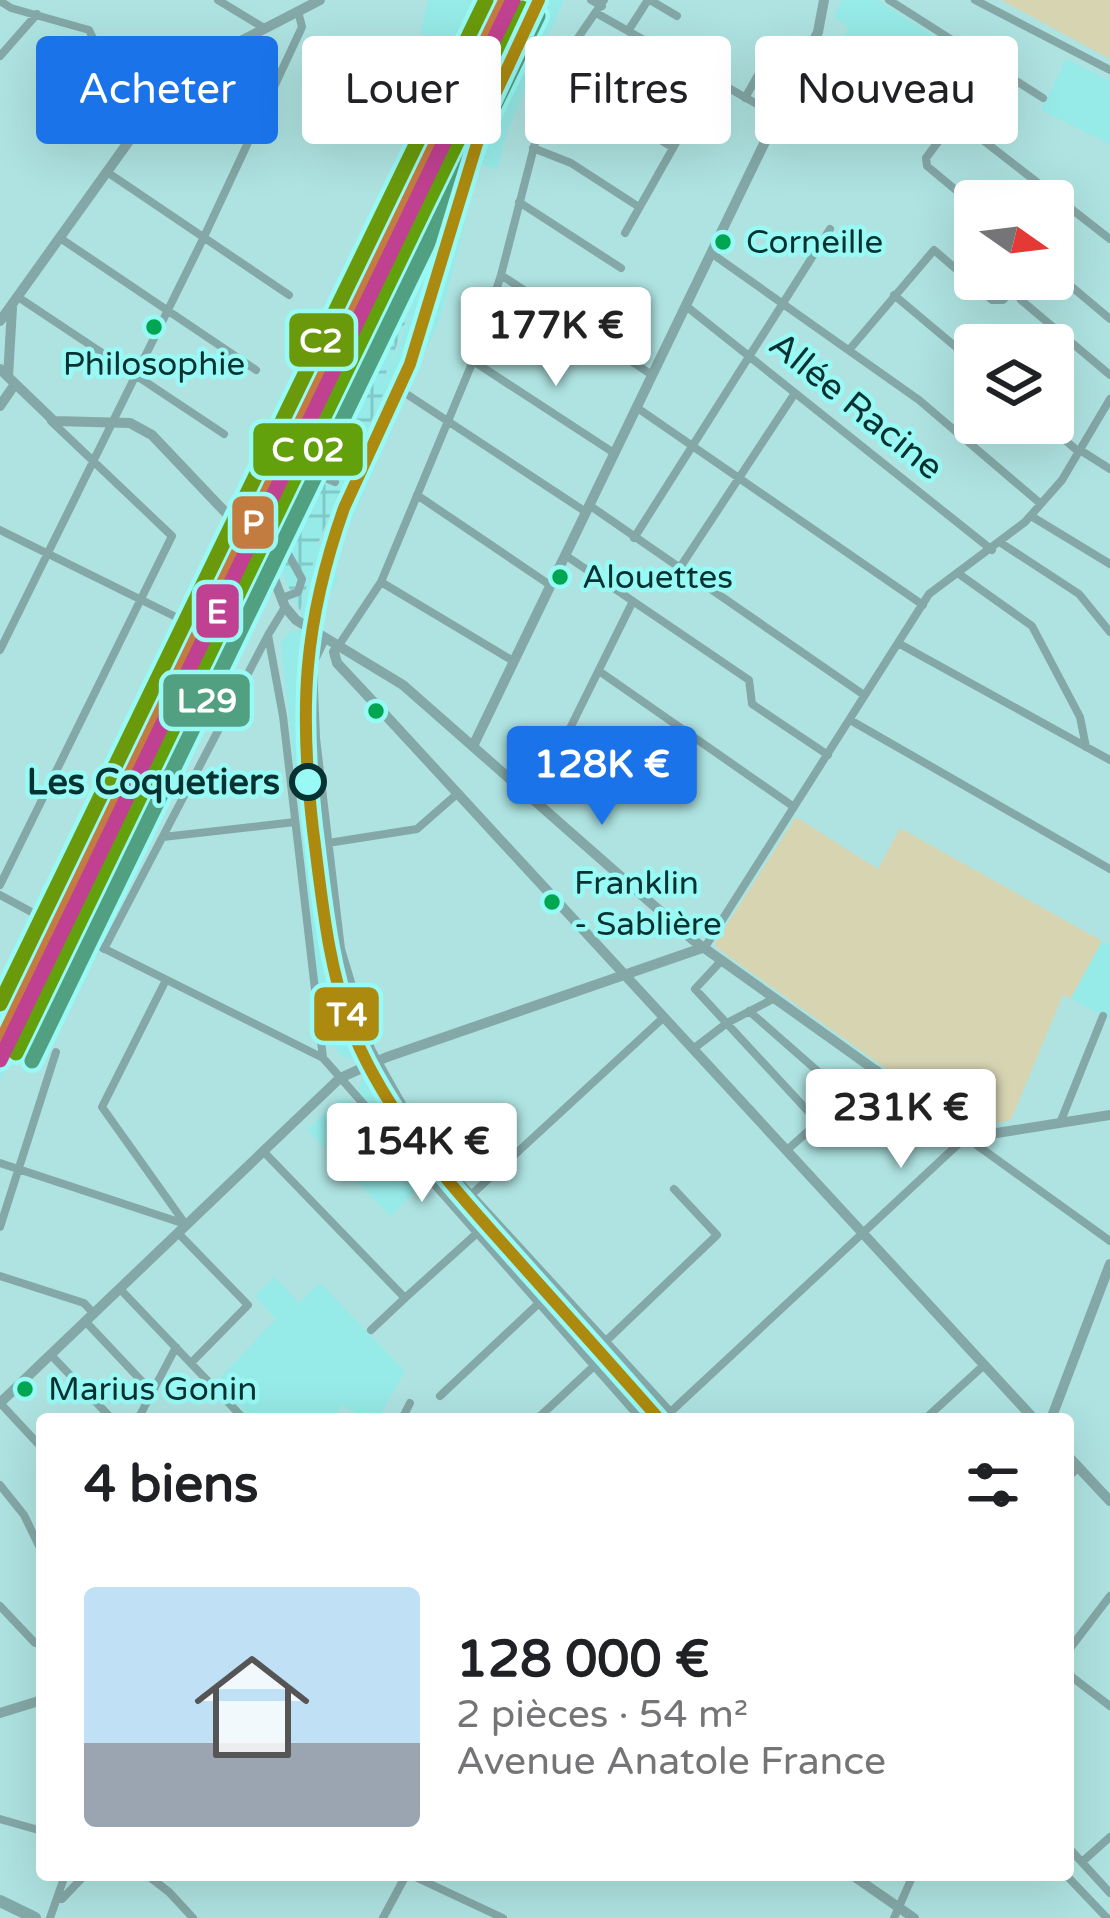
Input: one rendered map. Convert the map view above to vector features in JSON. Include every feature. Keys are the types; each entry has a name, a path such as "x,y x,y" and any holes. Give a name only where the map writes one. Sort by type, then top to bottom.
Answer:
{"main road":[{"path":"0,1901 34,1918"}],"street":[{"path":"218,0 265,29"},
{"path":"251,36 318,0"},
{"path":"591,0 628,32 755,103"},
{"path":"628,32 649,0 677,16"},
{"path":"816,36 824,0"},
{"path":"889,0 947,36"},
{"path":"975,0 1110,70"},
{"path":"0,2 89,30 92,36"},
{"path":"579,36 601,6"},
{"path":"0,650 302,27 298,11"},
{"path":"0,56 38,14"},
{"path":"1018,81 1043,98"},
{"path":"746,98 755,82"},
{"path":"0,320 127,144"},
{"path":"534,144 473,361 381,582 314,657 313,717 341,949 359,1018 377,1061 415,1127 471,1195 667,1413"},
{"path":"667,144 672,147"},
{"path":"625,233 674,144"},
{"path":"472,746 764,144"},
{"path":"936,144 926,158 927,166 954,188"},
{"path":"987,144 1110,239"},
{"path":"533,148 572,163 639,207"},
{"path":"107,172 289,296"},
{"path":"519,202 621,268"},
{"path":"634,538 830,229"},
{"path":"60,238 256,370"},
{"path":"849,350 934,250 992,300 1003,300 1017,286 1022,296 1110,375"},
{"path":"711,253 919,400 1041,505"},
{"path":"501,275 652,375"},
{"path":"1074,290 1110,320"},
{"path":"894,295 954,346"},
{"path":"15,300 224,434"},
{"path":"0,406 8,377 15,300"},
{"name":"Allée Racine","path":"686,306 996,546 1078,594 1110,632"},
{"path":"104,949 283,602 298,592 302,580 278,536 278,524 309,471 383,315 396,308"},
{"path":"473,361 614,453"},
{"path":"0,885 171,541 8,377"},
{"path":"679,569 795,393"},
{"path":"405,394 634,538 865,696"},
{"path":"36,1442 0,1403 340,1078 705,947 929,594 996,546 1041,505 1110,399"},
{"path":"636,407 923,605"},
{"path":"46,416 70,424 130,423 152,435 257,544 296,620 403,686 705,947 1110,1241"},
{"path":"1071,444 1110,469"},
{"path":"309,471 335,482"},
{"path":"417,495 550,585"},
{"path":"1030,516 1110,564"},
{"path":"0,530 176,617"},
{"path":"565,555 749,680 752,704 828,755"},
{"path":"959,574 1025,619 1042,641 1080,717 1087,747"},
{"path":"381,582 513,661"},
{"path":"535,799 633,601"},
{"path":"268,635 283,716 322,1058"},
{"path":"332,642 338,663 1028,1413"},
{"path":"898,643 1110,760"},
{"path":"599,670 794,807"},
{"path":"850,720 1110,869"},
{"path":"631,793 678,726"},
{"path":"328,843 417,830 458,793"},
{"path":"162,837 295,822"},
{"path":"0,895 37,915"},
{"path":"75,934 322,1058 636,1413"},
{"path":"722,960 695,989 818,1122"},
{"path":"166,980 102,1106 182,1229"},
{"path":"693,1049 727,1023 775,998"},
{"path":"749,1011 847,1096"},
{"path":"1060,1123 1103,1016"},
{"path":"471,1195 664,1017"},
{"path":"0,1227 56,1052"},
{"path":"787,1150 877,1070"},
{"path":"673,1413 968,1135 1110,1115"},
{"path":"263,1151 405,1298"},
{"path":"0,1162 168,1215 182,1229 248,1305 191,1363"},
{"path":"605,1342 717,1235 674,1189"},
{"path":"370,1330 476,1234"},
{"path":"1054,1413 1106,1288 1110,1264"},
{"path":"0,1276 84,1304 90,1318 152,1392"},
{"path":"119,1289 238,1413"},
{"path":"440,1396 538,1304"},
{"path":"141,1413 176,1347"},
{"path":"51,1355 106,1413"},
{"path":"544,1413 594,1366"},
{"path":"932,1413 983,1366"},
{"path":"405,1413 410,1403"},
{"path":"1074,1463 1110,1501"},
{"path":"1074,1471 1078,1467"},
{"path":"0,1485 36,1540"},
{"path":"1074,1643 1110,1596"},
{"path":"0,1606 36,1642"},
{"path":"1074,1679 1110,1706"},
{"path":"0,1714 36,1702"},
{"path":"0,1819 36,1829"},
{"path":"1082,1862 1110,1837"},
{"path":"1074,1853 1110,1893"},
{"path":"50,1918 63,1881"},
{"path":"57,1905 79,1881"},
{"path":"154,1881 193,1918"},
{"path":"383,1918 405,1881"},
{"path":"422,1881 503,1918"},
{"path":"859,1881 897,1913 914,1918"},
{"path":"897,1913 910,1881"},
{"path":"1072,1881 1107,1918"}],"shaded area":[{"path":"428,0 564,0 548,36 525,36 525,90 497,170 480,163 441,316 331,567 338,578 316,620 311,618 305,709 333,925 351,1005 386,1086 415,1131 442,1169 666,1413 649,1413 357,1094 363,1077 355,1060 341,1056 334,1047 329,1013 321,1012 281,642 289,632 298,631 312,561 401,342 416,290 412,241 0,1081 0,999 331,329 411,144 501,144 501,36 421,36"},
{"path":"842,0 877,0 934,36 845,36 849,27 834,17"},
{"path":"1001,0 1110,0 1110,59"},
{"path":"1066,59 1110,81 1110,144 1041,110"},
{"path":"412,240 421,245 416,294 380,389 384,392 320,538 300,611 262,540"},
{"path":"796,817 878,869 900,828 1102,941 1071,998 1063,995 1011,1120 973,1127 964,1124 717,948 715,943"},
{"path":"1102,941 1110,945 1110,1020 1070,998"},
{"path":"339,1100 350,1100 424,1183 390,1216 307,1130"},
{"path":"274,1277 299,1303 320,1283 405,1371 381,1413 356,1413 341,1405 337,1413 248,1413 217,1381 276,1319 255,1296"}],"transit line":[{"name":"C2","path":"0,1004 486,0"},
{"name":"P","path":"0,1045 506,0"},
{"name":"E","path":"0,1060 513,0"},
{"name":"T4","path":"344,508 410,364 486,114 539,0"},
{"path":"16,1053 522,8"},
{"name":"L29","path":"32,1061 538,16"},
{"name":"T4","path":"344,508 312,629 306,745 320,882 345,1010 369,1066 425,1152 654,1413"}],"place":[{"name":"Corneille","path":"723,242"},
{"name":"Philosophie","path":"154,327"},
{"name":"Alouettes","path":"560,577"},
{"name":"Les Coquetiers","path":"308,782"},
{"name":"Franklin - Sablière","path":"552,902"},
{"name":"Marius Gonin","path":"25,1389"}]}
